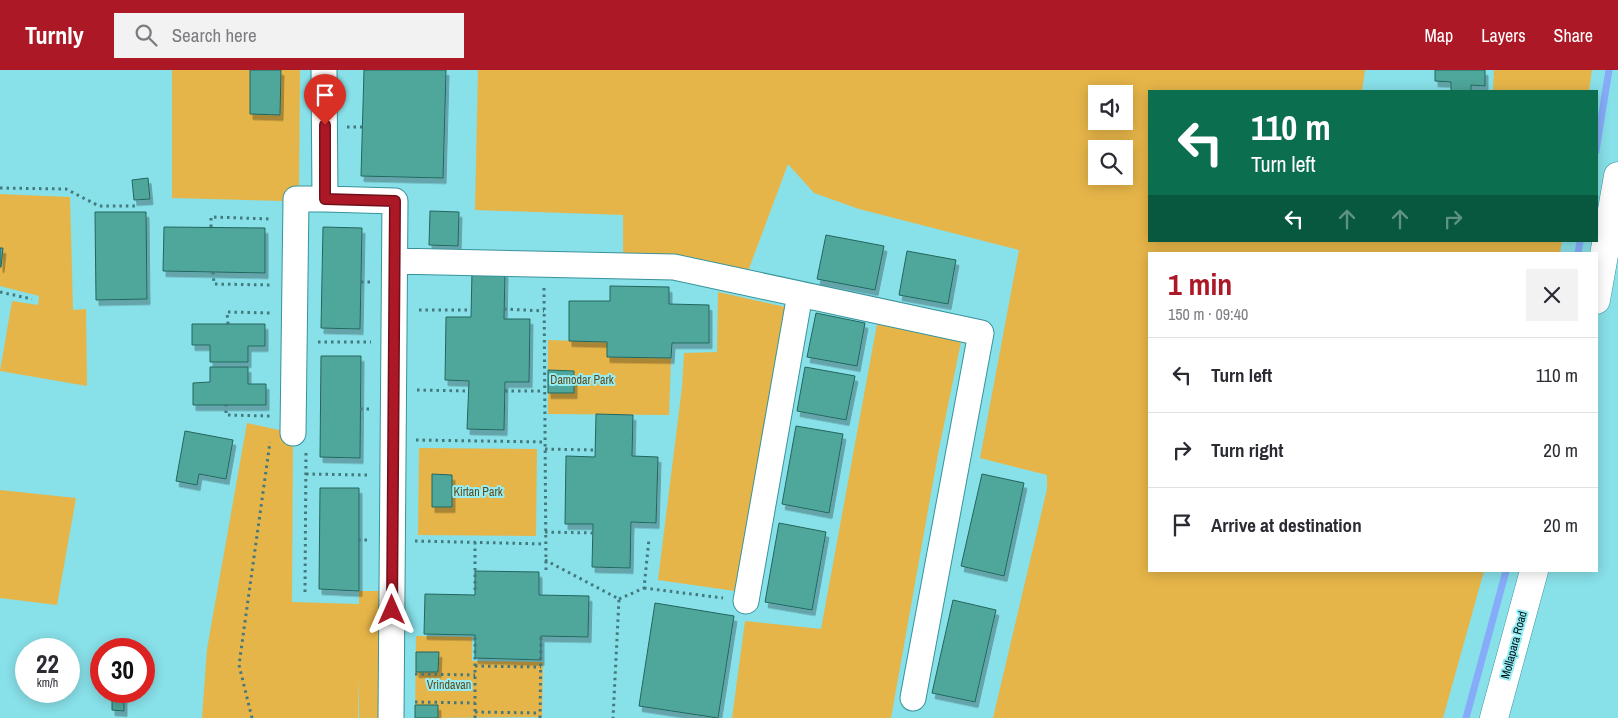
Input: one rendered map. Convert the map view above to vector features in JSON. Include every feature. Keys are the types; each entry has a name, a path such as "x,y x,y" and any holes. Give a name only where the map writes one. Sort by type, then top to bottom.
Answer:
{"street":[{"path":"324,70 325,199"},
{"path":"1598,289 1618,176"},
{"path":"286,428 294,341 294,219 296,199 395,201 399,710"},
{"path":"395,261 674,267 981,333 913,698"},
{"path":"746,601 800,294"},
{"name":"Mollapara Road","path":"1494,718 1534,572"}],"path":[{"path":"0,188 66,189 99,206 137,206"},
{"path":"211,227 211,217 294,219"},
{"path":"544,264 546,570"},
{"path":"213,272 214,284 294,286"},
{"path":"0,292 32,299"},
{"path":"504,309 544,311"},
{"path":"417,310 471,310"},
{"path":"228,324 228,312 294,313"},
{"path":"294,341 380,343"},
{"path":"408,390 469,392"},
{"path":"505,391 544,391"},
{"path":"226,404 226,415 306,433 305,592"},
{"path":"252,718 239,665 286,428"},
{"path":"408,440 545,442"},
{"path":"545,450 595,450"},
{"path":"306,474 370,475"},
{"path":"545,532 593,533"},
{"path":"644,588 649,539"},
{"path":"407,541 545,544"},
{"path":"475,542 475,593"},
{"path":"545,560 619,599"},
{"path":"619,599 644,588 746,601"},
{"path":"613,718 619,599"},
{"path":"475,635 475,718"},
{"path":"540,718 541,636"},
{"path":"475,666 541,667"},
{"path":"406,674 475,675"},
{"path":"399,710 475,703"},
{"path":"475,712 540,713"}],"green space":[{"path":"172,70 300,70 299,190 287,190 283,201 172,198"},
{"path":"478,70 1365,70 1362,90 1148,90 1148,242 1562,242 1560,252 1148,252 1148,572 1484,572 1443,718 993,718 1047,489 1047,475 980,458 1019,250 859,209 814,193 788,164 747,274 623,257 623,215 475,210"},
{"path":"1494,70 1592,70 1589,90 1493,90"},
{"path":"0,194 70,197 73,310 86,309 87,386 0,371 12,301 38,305 39,296 0,286"},
{"path":"718,292 785,307 735,591 658,580 682,387 684,353 717,352"},
{"path":"877,324 961,342 938,454 891,718 732,718 745,621 821,629"},
{"name":"Damodar Park","path":"548,340 607,342 608,357 671,358 669,415 548,414"},
{"path":"247,423 293,433 292,602 359,604 359,591 392,591 391,718 359,718 359,673 358,718 202,718 207,649"},
{"name":"Kirtan Park","path":"419,448 537,449 536,536 418,535"},
{"path":"0,490 76,498 57,605 0,598"},
{"name":"Vrindavan","path":"416,636 472,637 472,661 543,662 542,717 415,718"}],"building":[{"path":"250,70 281,70 280,115 250,114"},
{"path":"364,70 446,70 443,178 361,176"},
{"path":"1435,70 1485,70 1485,86 1471,85 1471,90 1451,90 1451,82 1435,81"},
{"path":"148,178 150,199 134,200 132,180"},
{"path":"430,211 459,212 458,246 429,245"},
{"path":"95,212 146,212 147,299 96,300"},
{"path":"164,227 265,228 265,273 163,271"},
{"path":"323,227 362,228 360,329 321,328"},
{"path":"826,235 884,246 875,290 817,279"},
{"path":"0,248 3,248 1,267 0,267"},
{"path":"907,251 956,260 948,304 899,295"},
{"path":"472,271 505,272 504,319 530,319 529,382 505,382 504,430 467,429 469,381 445,380 446,317 471,317"},
{"path":"610,286 669,287 669,304 709,305 709,343 672,343 671,358 607,357 607,342 569,341 569,301 610,301"},
{"path":"816,313 865,323 857,366 807,357"},
{"path":"192,324 265,324 265,346 248,346 248,362 210,362 210,345 192,345"},
{"path":"321,356 361,356 360,458 320,457"},
{"path":"210,367 248,367 248,384 266,384 266,405 193,405 193,383 210,382"},
{"path":"805,367 855,376 846,420 797,411"},
{"path":"548,370 574,371 574,393 548,393"},
{"path":"596,414 633,415 632,456 658,457 656,523 631,522 630,568 592,567 593,524 565,524 566,456 595,457"},
{"path":"796,426 843,434 829,513 782,504"},
{"path":"185,431 233,440 226,479 199,474 197,485 176,481"},
{"path":"432,474 452,475 452,507 432,507"},
{"path":"982,474 1024,483 1004,576 961,566"},
{"path":"320,488 359,488 359,591 319,589"},
{"path":"779,523 826,532 812,610 765,602"},
{"name":"Vrindavan","path":"475,571 539,572 539,595 589,596 588,637 541,636 541,660 475,658 475,635 424,634 425,594 475,595"},
{"path":"953,600 996,610 975,702 932,693"},
{"path":"655,603 734,616 718,718 639,706"},
{"path":"416,652 439,652 438,672 416,672"},
{"path":"112,703 124,703 124,711 112,710"},
{"path":"415,705 438,705 438,718 415,718"}],"waterway":[{"path":"1598,139 1609,70"},
{"path":"1578,252 1580,242"},
{"path":"1466,718 1506,572"}],"route":[{"path":"325,125 325,199 395,201 392,610"}]}
